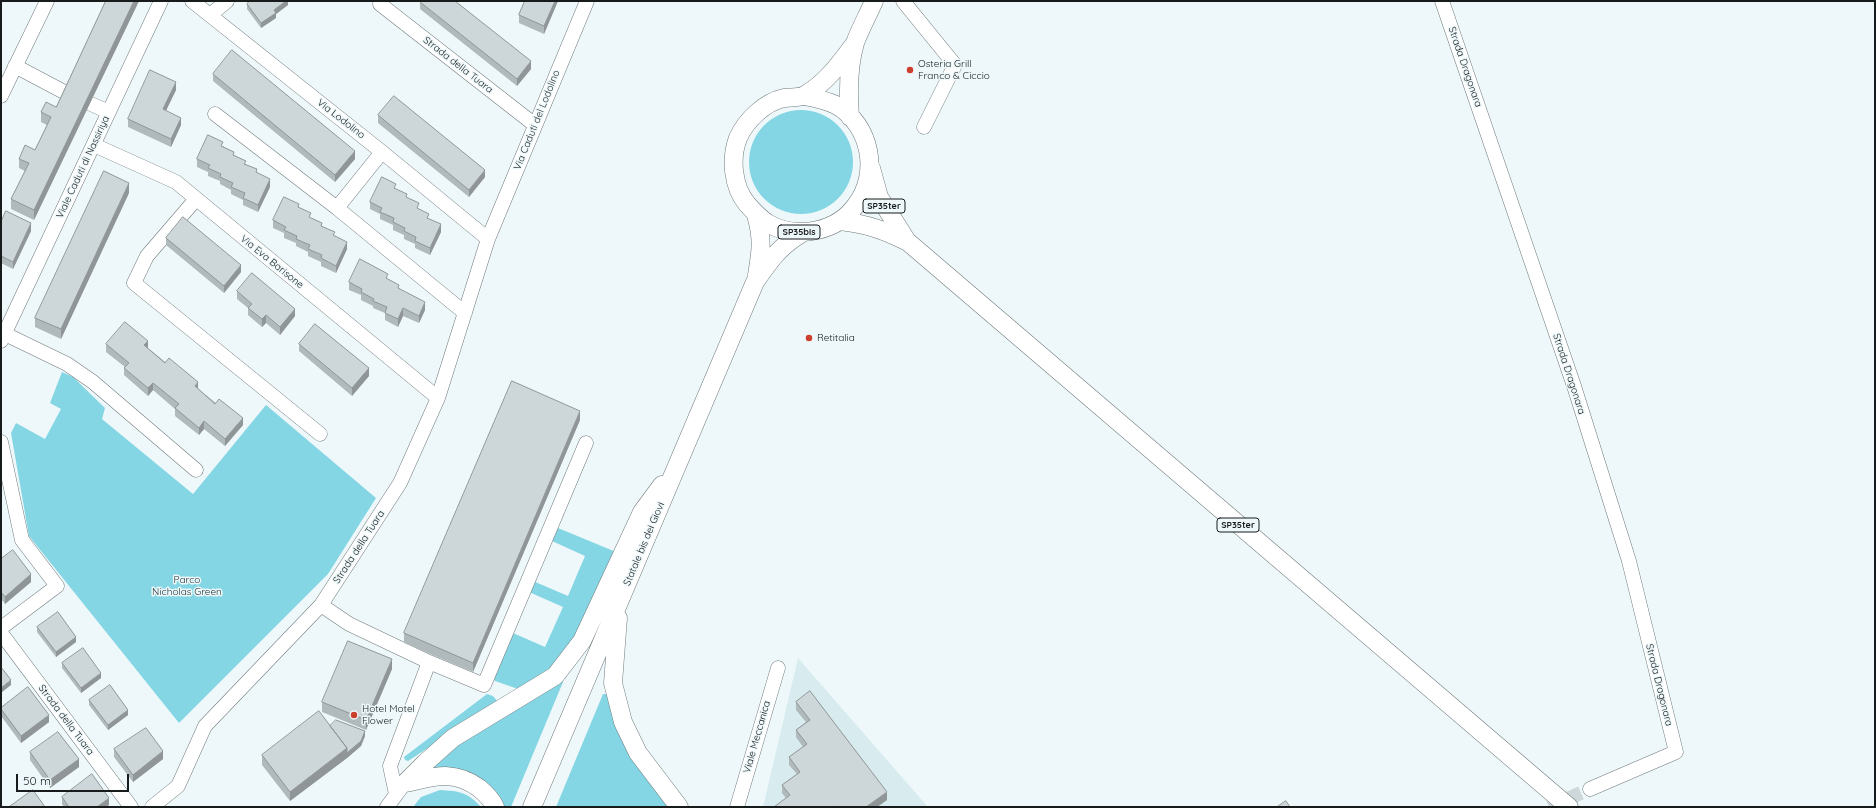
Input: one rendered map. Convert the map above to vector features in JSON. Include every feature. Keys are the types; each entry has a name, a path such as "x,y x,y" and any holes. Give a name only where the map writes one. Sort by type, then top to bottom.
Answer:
{"main road":[{"name":"Statale bis dei Giovi","path":"804,96 824,81 855,43 874,1"},
{"name":"Statale bis dei Giovi","path":"850,116 848,95 855,43"},
{"name":"Statale bis dei Giovi","path":"804,96 821,99 837,106 850,116 861,131 868,147 870,164 866,186 856,205 840,221 822,230 802,233 786,231 770,225 756,215 743,199 735,180 734,159 738,139 748,121 764,107 783,98 804,96"},
{"name":"SP35ter","path":"870,164 879,197 908,242"},
{"name":"Statale bis dei Giovi","path":"755,282 761,252 761,234 756,215"},
{"name":"SP35ter","path":"840,221 864,224 887,232 908,242 1568,807"},
{"name":"Statale bis dei Giovi","path":"532,807 755,282 773,255 787,242 802,233"},
{"path":"401,789 425,763 453,738 555,676 582,641 642,512 680,460"},
{"path":"619,604 613,683 622,722 638,753 679,807"},
{"path":"401,789 440,775 456,776 469,781 484,792 495,807"}],"street":[{"path":"1,96 47,1"},
{"name":"Viale Caduti di Nassiriya","path":"161,1 3,337 67,364 93,382 196,470"},
{"name":"Via Lodolino","path":"192,1 382,152 488,239"},
{"path":"210,15 227,1"},
{"name":"Via Caduti del Lodolino","path":"488,239 587,1"},
{"path":"903,1 955,65 924,126"},
{"name":"Strada Dragonara","path":"1442,1 1572,378 1630,560 1676,752 1590,789"},
{"name":"Strada della Tuara","path":"380,4 535,125"},
{"path":"15,66 66,92"},
{"path":"91,104 109,112"},
{"path":"215,114 337,208 465,314"},
{"name":"Via Eva Barisone","path":"94,145 176,182 438,398"},
{"path":"337,208 382,152"},
{"path":"196,199 147,256 134,283 320,434"},
{"name":"Strada della Tuara","path":"152,807 178,786 205,726 321,605 400,483 438,398 488,239"},
{"path":"1,442 22,540 57,586 1,628"},
{"path":"321,605 349,624 429,662 484,685 586,443"},
{"name":"Strada della Tuara","path":"1,633 131,807"},
{"path":"388,807 401,789 390,766 429,662"},
{"name":"Viale Meccanica","path":"737,807 778,668"}],"shaded area":[{"path":"798,658 928,807 763,807"}],"green space":[{"path":"801,110 821,114 838,125 849,142 853,162 849,182 838,199 821,210 801,214 781,210 764,199 753,182 749,162 753,142 764,125 781,114"},
{"name":"Parco Nicholas Green","path":"62,372 73,377 105,408 102,419 193,494 266,405 376,498 328,574 179,723 29,536 11,433 16,423 45,439 61,409 50,403"},
{"path":"558,528 616,552 589,621 559,662 518,689 495,681 494,679 513,633 545,647 563,607 529,592 533,581 568,596 585,556 552,541"},
{"path":"560,680 563,682 511,807 501,807 499,802 422,771 445,754"},
{"path":"487,694 493,696 498,702 408,761 405,760 404,757"},
{"path":"603,694 607,694 622,741 631,756 672,807 556,807"},
{"path":"440,790 452,791 467,795 481,807 413,807 421,797"}],"building":[{"path":"106,1 134,1 34,210 11,199 29,163 19,159 25,145 35,150 51,117 41,112 46,102 56,107"},
{"path":"250,1 286,1 274,10 276,13 261,23 247,4"},
{"path":"420,1 455,1 531,61 517,79"},
{"path":"525,1 555,1 544,26 519,15"},
{"path":"232,50 355,151 335,175 213,74"},
{"path":"150,70 176,82 163,109 181,118 171,139 128,119"},
{"path":"394,96 485,170 469,190 378,115"},
{"path":"208,135 223,142 221,146 234,152 233,155 246,161 244,164 257,169 256,172 270,179 258,205 243,198 245,193 231,187 233,183 220,177 221,174 208,168 210,165 197,159"},
{"path":"104,171 129,183 61,329 35,318"},
{"path":"382,177 396,184 394,188 407,194 406,197 419,203 417,208 429,214 427,218 441,224 430,248 415,241 416,237 404,231 405,228 393,222 394,218 380,212 382,208 370,202"},
{"path":"284,197 299,204 298,207 311,213 309,217 322,223 321,226 335,232 333,235 347,242 336,266 321,258 322,255 308,249 310,245 296,239 297,236 284,230 286,227 273,220"},
{"path":"6,211 31,223 13,262 1,256 1,222"},
{"path":"183,217 241,265 224,286 166,238"},
{"path":"360,259 388,274 386,278 399,285 398,288 425,302 419,316 403,308 398,319 385,313 387,307 373,301 374,299 361,292 362,289 349,282"},
{"path":"252,273 295,309 280,327 266,315 262,319 248,308 252,304 237,291"},
{"path":"125,322 148,341 144,345 165,363 169,358 198,382 195,386 215,404 219,399 243,418 225,439 204,421 199,428 175,408 179,404 153,383 148,388 124,368 129,363 106,344"},
{"path":"315,324 369,368 352,388 299,344"},
{"path":"512,381 580,411 473,663 404,633"},
{"path":"13,550 31,574 5,597 1,592 1,559"},
{"path":"58,612 76,637 56,652 37,627"},
{"path":"348,641 392,659 366,720 322,702"},
{"path":"83,648 101,673 81,688 62,663"},
{"path":"1,667 11,680 1,688"},
{"path":"110,685 128,710 108,725 89,700"},
{"path":"28,687 49,715 21,736 1,708"},
{"path":"810,691 887,792 866,807 774,807 790,795 782,785 800,772 789,757 807,744 796,730 810,720 796,702"},
{"path":"319,711 347,748 290,792 262,755"},
{"path":"336,720 365,731 361,741 347,753 347,748 330,726"},
{"path":"146,728 163,751 133,775 114,749"},
{"path":"58,732 79,759 50,780 30,752"},
{"path":"92,774 109,798 97,807 69,807 62,797"},
{"path":"33,790 45,807 9,807"},
{"path":"1286,801 1290,807 1277,807"}],"tunnel":[{"path":"1549,807 1590,789"}],"place":[{"name":"Osteria Grill Franco & Ciccio","path":"910,70"},
{"name":"Retitalia","path":"809,338"},
{"name":"Hotel Motel Flower","path":"354,715"}]}
